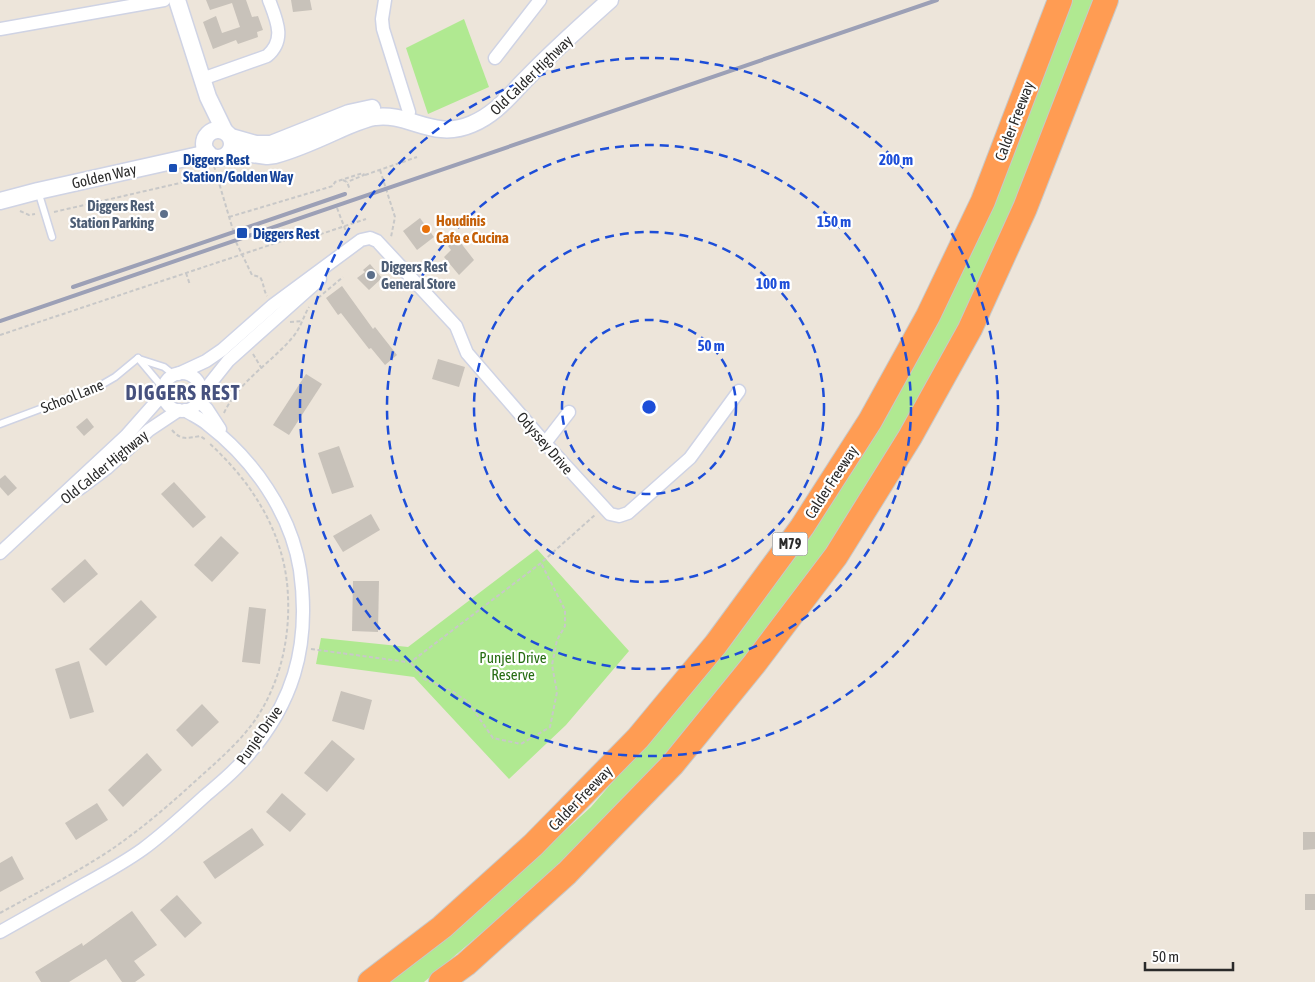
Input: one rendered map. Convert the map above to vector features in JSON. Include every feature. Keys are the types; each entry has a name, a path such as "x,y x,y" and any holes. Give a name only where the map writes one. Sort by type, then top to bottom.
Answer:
{"highway":[{"name":"Calder Freeway","path":"370,982 442,928 533,846 638,738 716,644 802,527 870,421 928,316 983,201 1060,0"},
{"path":"441,982 466,964 567,873 672,764 755,663 836,556 910,437 970,329 1025,208 1106,0"}],"street":[{"path":"0,29 164,0"},
{"path":"177,0 208,97 222,133 232,146 228,154"},
{"path":"202,79 262,58 275,50 279,40 278,27 270,0"},
{"path":"385,0 382,19 383,29 409,119"},
{"path":"494,58 540,0"},
{"name":"Old Calder Highway","path":"409,119 438,129 460,128 488,116 499,108 527,78 610,0"},
{"path":"409,119 382,107 349,113 271,144 256,144 222,133 205,139 204,147 211,160 228,154 244,153 267,156 276,155 357,122 376,117 436,121 463,119 489,107 527,78"},
{"name":"Golden Way","path":"0,201 38,191 211,160"},
{"name":"Odyssey Drive","path":"357,244 370,238 378,241 456,326 467,353 603,508"},
{"path":"357,244 228,361 190,409 182,410 170,406 164,391 167,381 176,374 206,361 222,350 274,305 357,244"},
{"path":"176,374 190,375 195,378 201,389 200,398"},
{"name":"Old Calder Highway","path":"0,553 136,426 164,391"},
{"path":"603,508 614,516 628,513 690,458 740,391"},
{"name":"Punjel Drive","path":"0,932 108,871 143,849 176,822 239,766 273,721 292,680 301,648 304,611 302,586 293,541 272,496 254,471 216,428 200,398"},
{"name":"Old Calder Highway","path":"31,525 107,468 149,430 182,410"},
{"name":"Punjel Drive","path":"182,410 216,428"},
{"path":"545,443 569,412"}],"lane":[{"path":"38,191 52,237"},
{"path":"138,358 164,367 176,374"},
{"path":"138,358 164,391"},
{"name":"School Lane","path":"0,424 96,388 115,377 138,358"}],"path":[{"path":"347,182 417,157"},
{"path":"211,160 233,230"},
{"path":"380,170 395,217 390,238"},
{"path":"15,209 30,215 45,214 180,183 196,177 194,171"},
{"path":"229,217 333,186 335,182 363,173 364,175"},
{"path":"343,180 347,182 350,190"},
{"path":"337,208 346,234"},
{"path":"0,335 294,237 300,241 366,219"},
{"path":"236,242 252,275 260,276 268,297"},
{"path":"186,273 190,285"},
{"path":"318,298 343,277"},
{"path":"207,441 223,421 227,406 237,392 298,331 306,311 312,304"},
{"path":"252,352 262,369"},
{"path":"0,913 113,849 148,823 234,745 253,722 269,694 282,659 287,635 288,585 284,562 270,522 252,491 222,454 200,436 188,439 176,435 164,420"},
{"path":"301,648 410,662 415,660 541,564 603,508"},
{"path":"410,662 424,679 452,691 468,702 494,738 521,744 550,727 557,692 552,665 557,640 565,626 565,610 541,564"}],"green space":[{"path":"1069,0 1094,0 1066,75 981,283 894,447 809,579 733,678 636,787 558,868 424,982 383,982 526,866 591,807 699,682 856,459"},
{"path":"464,19 489,87 428,114 406,48"},
{"name":"Punjel Drive Reserve","path":"537,549 629,651 566,725 509,779 414,677 316,664 321,638 408,647"}],"building":[{"path":"206,0 246,0 252,17 258,16 263,30 257,32 258,37 238,44 236,40 213,49 203,22 216,16 222,33 240,27 232,3 210,10"},
{"path":"291,0 310,0 312,10 293,12"},
{"path":"420,218 434,237 417,250 403,231"},
{"path":"457,238 474,260 459,275 444,257 451,250 448,246"},
{"name":"Diggers Rest General Store","path":"370,264 382,278 369,290 357,278 365,272 363,270"},
{"path":"342,286 373,329 375,327 397,355 385,365 371,348 369,349 341,313 338,315 326,298"},
{"path":"438,359 465,367 459,387 432,379"},
{"path":"306,374 322,384 289,435 273,425"},
{"path":"87,418 94,427 84,436 76,427"},
{"path":"339,446 354,487 332,494 318,453"},
{"path":"5,475 17,488 8,496 0,487 0,479"},
{"path":"174,482 206,517 193,528 161,494"},
{"path":"371,514 380,530 343,552 333,536"},
{"path":"221,536 239,553 212,582 194,565"},
{"path":"85,559 98,574 64,603 51,589"},
{"path":"353,581 379,581 378,632 352,631"},
{"path":"141,600 157,617 106,666 89,649"},
{"path":"249,607 266,609 260,664 242,662"},
{"path":"79,661 94,712 70,719 55,669"},
{"path":"341,691 372,700 364,730 332,721"},
{"path":"202,704 219,722 192,747 176,730"},
{"path":"332,740 355,759 327,792 304,773"},
{"path":"147,753 162,770 123,807 108,790"},
{"path":"282,793 306,814 290,832 266,812"},
{"path":"97,803 108,820 76,840 65,823"},
{"path":"252,828 264,845 215,879 203,862"},
{"path":"1303,832 1315,832 1315,849 1303,850"},
{"path":"12,856 24,879 0,892 0,863"},
{"path":"1305,894 1315,894 1315,910 1305,910"},
{"path":"177,895 202,923 185,938 160,910"},
{"path":"132,911 157,945 134,961 145,975 135,982 122,982 106,959 69,982 41,982 35,972 82,943 83,946"}],"railway":[{"path":"0,321 937,0"},
{"path":"73,287 345,194"}],"place":[{"name":"Diggers Rest Station/Golden Way","path":"173,168"},
{"name":"Diggers Rest Station Parking","path":"164,214"},
{"name":"Houdinis Cafe e Cucina","path":"426,229"},
{"name":"Diggers Rest","path":"242,233"},
{"name":"Diggers Rest General Store","path":"371,275"}],"district":[{"name":"DIGGERS REST","path":"183,392"}]}
